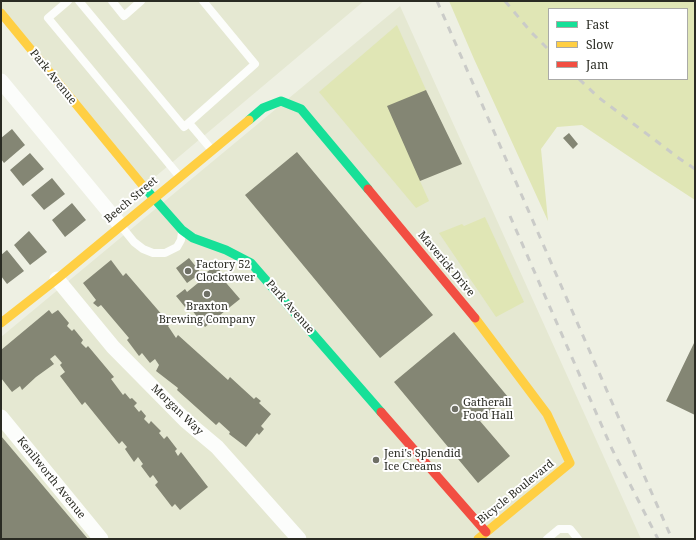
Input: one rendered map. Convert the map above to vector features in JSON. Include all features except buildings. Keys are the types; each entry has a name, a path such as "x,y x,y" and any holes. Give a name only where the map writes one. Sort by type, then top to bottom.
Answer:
{"street":[{"name":"Park Avenue","path":"1,13 152,198 182,230 193,238 226,250 251,263 486,532"},
{"path":"1,81 120,225"},
{"name":"Beech Street","path":"1,323 57,279 152,198 263,108 281,101"},
{"name":"Maverick Drive","path":"281,101 301,109 468,309 547,414 570,463"},
{"name":"Morgan Way","path":"57,279 112,347 186,421 216,447 299,539"},
{"name":"Kenilworth Avenue","path":"1,417 101,539"},
{"name":"Bicycle Boulevard","path":"478,539 570,463"}],"lane":[{"path":"68,1 48,18 179,176"},
{"path":"79,1 184,127 255,64 203,1"},
{"path":"112,1 124,16 141,1"},
{"path":"189,123 212,149"},
{"path":"120,225 134,242 143,249 153,253 165,253 177,247 181,240 182,230"},
{"path":"546,539 559,529 570,529 578,539"}],"shaded area":[{"path":"1,1 364,1 143,187 1,13"},
{"path":"400,6 641,539 1,539 1,337"}],"green space":[{"path":"449,1 695,1 695,200 582,125 557,127 541,149 548,221"},
{"path":"397,25 426,90 420,181 429,201 416,208 319,92"},
{"path":"485,217 524,302 496,317 439,233 462,224 464,226"}],"railway":[{"path":"437,1 672,539"},
{"path":"505,1 531,32 548,49"},
{"path":"580,80 598,97 695,169"},
{"path":"510,216 612,449 658,539"}],"traffic: fast":[{"path":"249,120 263,108 281,101 301,109 368,189"},
{"path":"144,187 182,230 193,238 226,250 251,263 381,412"}],"traffic: slow":[{"path":"1,13 144,187"},
{"path":"1,323 57,279 249,120"},
{"path":"475,318 547,414 570,463 478,539"}],"traffic: jam":[{"path":"368,189 475,318"},
{"path":"381,412 486,532"}],"place":[{"name":"Factory 52 Clocktower","path":"188,271"},
{"name":"Braxton Brewing Company","path":"207,294"},
{"name":"Gatherall Food Hall","path":"455,409"},
{"name":"Jeni's Splendid Ice Creams","path":"376,460"}]}
